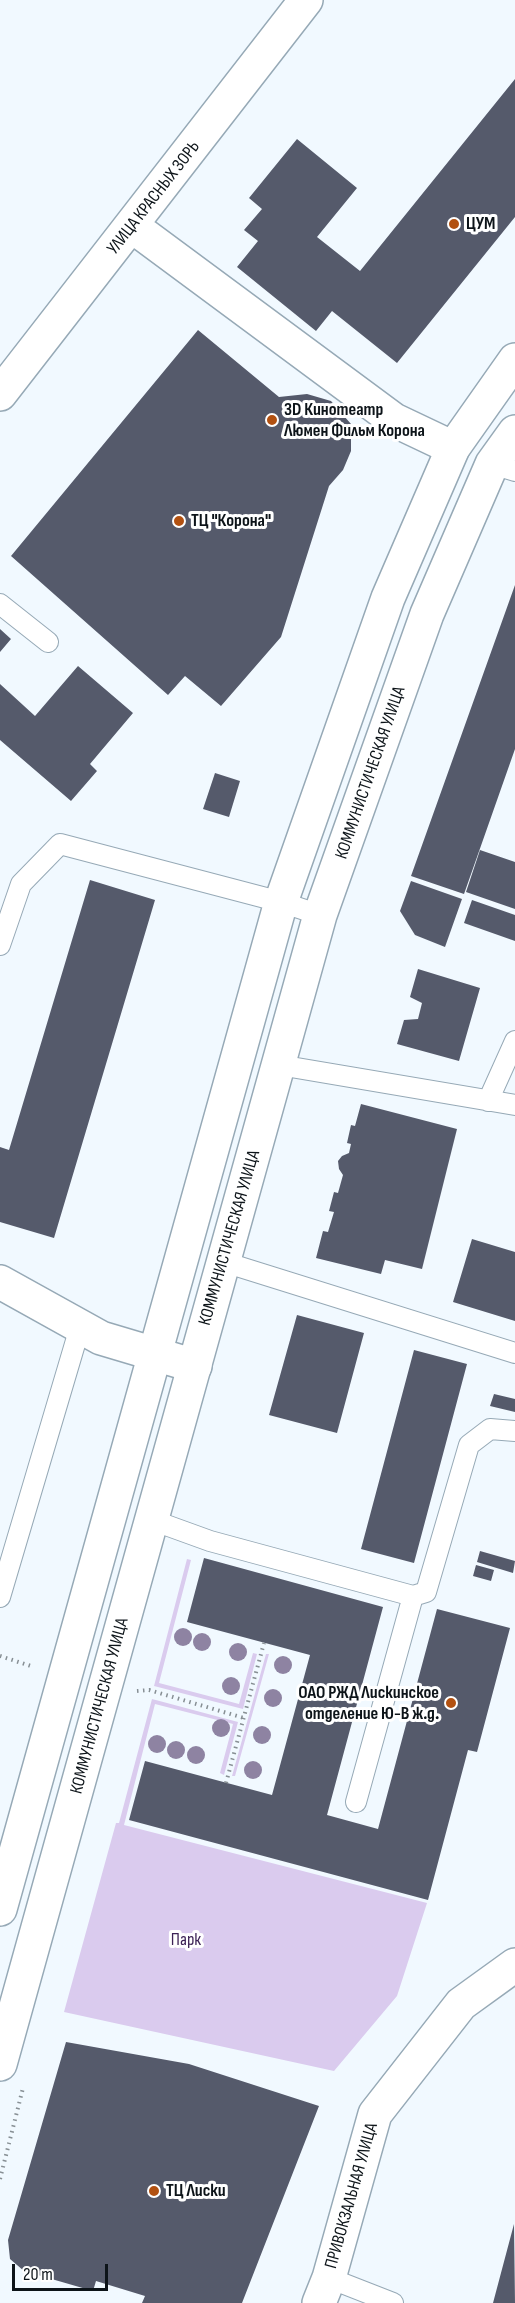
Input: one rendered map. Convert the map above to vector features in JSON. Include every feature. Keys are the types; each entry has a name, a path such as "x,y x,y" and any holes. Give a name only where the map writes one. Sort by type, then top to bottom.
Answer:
{"main road":[{"name":"УЛИЦА КРАСНЫХ ЗОРЬ","path":"0,394 306,0"},
{"path":"132,226 394,420 453,448"},
{"path":"0,1909 6,1865 154,1354 280,902 388,598 453,448 515,360"},
{"name":"КОММУНИСТИЧЕСКАЯ УЛИЦА","path":"0,2064 321,915 427,614 503,467 515,432"},
{"path":"0,1282 101,1338 195,1366"},
{"name":"ПРИВОКЗАЛЬНАЯ УЛИЦА","path":"324,2290 375,2114 461,2004 515,1965"}],"lane":[{"path":"0,604 48,642"},
{"path":"0,945 21,884 60,844 321,915"},
{"path":"488,1101 515,1041"},
{"path":"279,1065 515,1105"},
{"path":"224,1262 515,1353"},
{"path":"0,1597 80,1327"},
{"path":"152,1520 210,1541 413,1596 426,1592 469,1445 490,1429 515,1431"},
{"path":"356,1802 413,1596"},
{"path":"324,2290 393,2303"}],"path":[{"path":"226,1783 264,1643"},
{"path":"149,1690 244,1718"}],"green space":[{"path":"187,1559 191,1560 159,1683 239,1704 253,1653 257,1654 243,1709 154,1686"},
{"path":"266,1654 269,1654 235,1776 232,1776"},
{"name":"Парк","path":"152,1699 238,1722 224,1775 220,1773 233,1724 155,1704 124,1825 427,1903 397,1996 334,2071 64,2012"}],"building":[{"name":"ЦУМ","path":"515,79 515,217 397,363 332,311 316,331 237,267 258,241 244,230 262,209 249,198 297,139 357,188 317,237 360,271"},
{"name":"ТЦ \"Корона\"","path":"198,330 279,397 307,394 331,401 351,424 351,451 343,470 329,486 281,637 221,706 185,676 168,695 11,556"},
{"path":"515,585 515,749 464,894 411,876"},
{"path":"0,629 11,639 0,652"},
{"path":"78,666 133,713 90,764 97,771 71,801 0,740 0,684 35,716"},
{"path":"215,773 240,781 229,817 203,809"},
{"path":"480,850 515,862 515,909 466,892"},
{"path":"90,880 155,900 54,1238 0,1222 0,1147 9,1150"},
{"path":"411,881 462,899 445,947 415,935 400,911"},
{"path":"472,900 515,915 515,941 464,923"},
{"path":"418,969 480,988 459,1061 397,1044 404,1020 418,1019 422,1003 410,997"},
{"path":"361,1104 457,1129 422,1269 385,1260 381,1274 316,1258 323,1231 328,1232 334,1212 329,1211 334,1192 338,1193 343,1175 338,1161 349,1153 351,1144 347,1143 351,1125 355,1126"},
{"path":"472,1239 515,1252 515,1321 453,1302"},
{"path":"297,1315 364,1333 337,1433 269,1415"},
{"path":"414,1350 467,1364 414,1563 361,1549"},
{"path":"494,1394 515,1399 515,1412 490,1406"},
{"path":"480,1551 515,1561 513,1573 477,1562"},
{"name":"ОАО РЖД Лискинское отделение Ю-В ж.д.","path":"204,1558 383,1607 327,1815 378,1829 437,1609 510,1628 477,1752 468,1750 428,1900 129,1820 145,1761 272,1795 310,1655 187,1622"},
{"path":"476,1565 494,1570 491,1581 473,1576"},
{"name":"ТЦ Лиски","path":"66,2042 189,2064 319,2106 242,2303 142,2303 145,2296 96,2281 93,2291 24,2271 10,2259 8,2240"},
{"path":"514,2224 515,2303 493,2303"}],"place":[{"name":"ЦУМ","path":"454,224"},
{"name":"3D Кинотеатр Люмен Фильм Корона","path":"272,420"},
{"name":"ТЦ \"Корона\"","path":"179,521"},
{"name":"ОАО РЖД Лискинское отделение Ю-В ж.д.","path":"451,1703"},
{"name":"ТЦ Лиски","path":"154,2191"}]}
